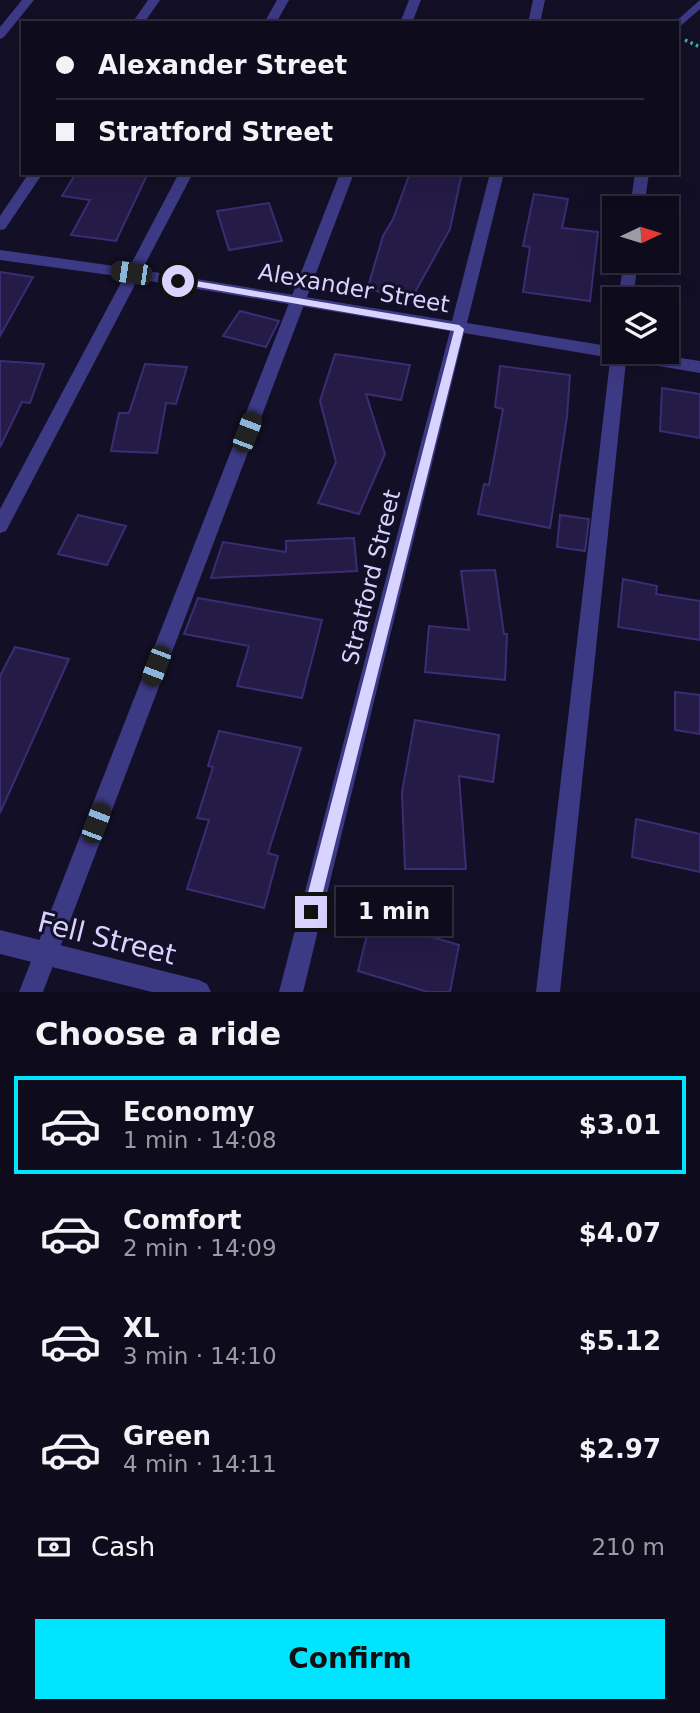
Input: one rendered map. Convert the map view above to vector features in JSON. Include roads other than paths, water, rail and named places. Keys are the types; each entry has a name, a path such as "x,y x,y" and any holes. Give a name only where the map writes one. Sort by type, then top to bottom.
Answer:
{"street":[{"path":"0,34 28,0"},
{"path":"139,21 154,0"},
{"path":"271,21 283,0"},
{"path":"407,21 415,0"},
{"path":"534,21 539,0"},
{"path":"679,24 700,3"},
{"path":"0,226 35,175"},
{"path":"0,526 185,175"},
{"path":"31,992 346,175"},
{"name":"Stratford Street","path":"290,992 497,175"},
{"path":"639,196 642,175"},
{"name":"Alexander Street","path":"0,256 131,273 602,350"},
{"name":"Alexander Street","path":"679,363 700,367"},
{"path":"548,992 618,364"},
{"name":"Fell Street","path":"0,942 200,992"}]}
